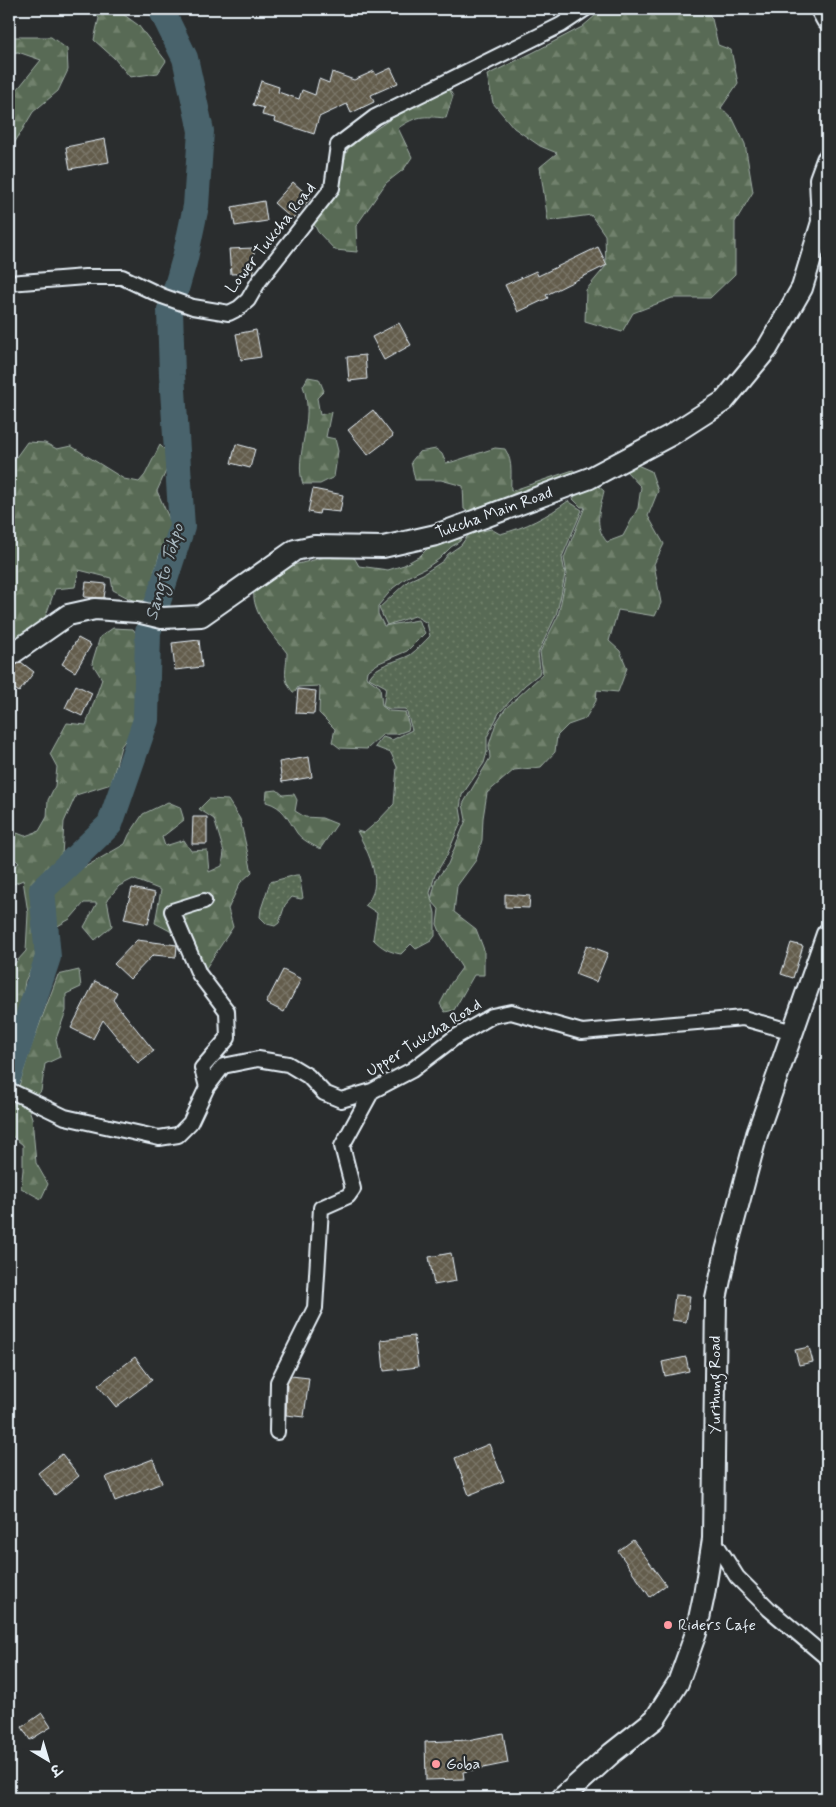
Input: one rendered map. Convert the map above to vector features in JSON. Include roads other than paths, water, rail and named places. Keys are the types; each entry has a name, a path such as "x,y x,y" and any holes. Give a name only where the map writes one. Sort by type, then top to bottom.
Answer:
{"street":[{"name":"Lower Tukcha Road","path":"9,283 84,277 122,277 162,296 194,307 229,313 239,308 248,300 259,281 332,188 338,145 375,117 418,94 561,25 585,9"},
{"path":"822,9 827,20"},
{"name":"Tukcha Main Road","path":"9,656 68,615 95,609 137,612 162,618 200,616 295,550 314,546 383,547 436,535 590,478 671,435 724,401 767,349 802,288 822,222 820,178 827,160"},
{"path":"204,901 172,911 199,974 226,1010 228,1038 202,1068 207,1087"},
{"name":"Yurthung Road","path":"562,1798 612,1753 655,1719 678,1683 696,1633 714,1538 716,1299 728,1243 757,1134 827,934"},
{"name":"Upper Tukcha Road","path":"14,1093 65,1117 159,1138 178,1135 190,1123 207,1087 223,1066 258,1059 288,1064 308,1076 324,1092 341,1100 372,1091 412,1070 454,1038 492,1016 510,1012 582,1032 743,1018 793,1032"},
{"path":"276,1432 278,1382 315,1308 321,1208 348,1196 353,1189 342,1146 372,1091"},
{"path":"714,1538 737,1577 769,1609 827,1658"}],"waterway":[{"name":"Sangto Tokpo","path":"9,1075 48,957 42,890 110,824 146,720 148,632 182,527 172,375 170,310 185,258 196,206 201,131 185,58 161,9"}],"place":[{"name":"Riders Cafe","path":"668,1625"},
{"name":"Goba","path":"436,1764"}]}
